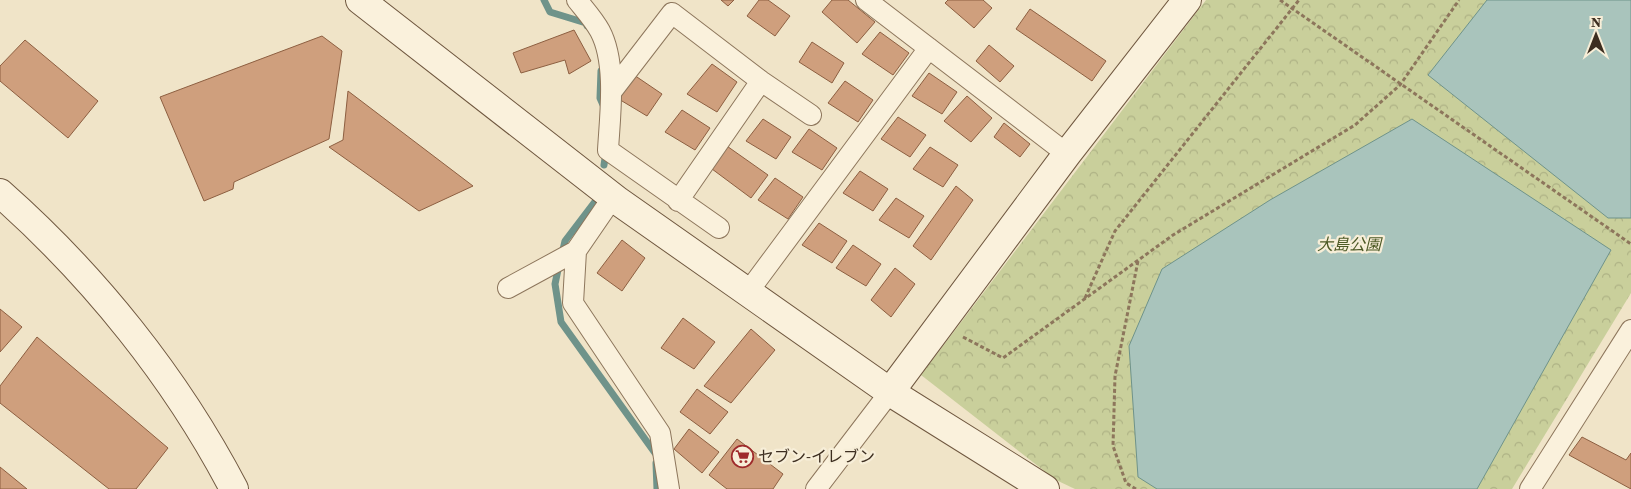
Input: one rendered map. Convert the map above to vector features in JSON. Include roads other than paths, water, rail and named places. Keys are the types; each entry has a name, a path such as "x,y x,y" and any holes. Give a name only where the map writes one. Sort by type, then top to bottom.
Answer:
{"street":[{"path":"360,0 613,197 890,392 1045,489"},
{"path":"577,0 601,32 607,50 612,91 608,150 719,228"},
{"path":"866,0 1067,154"},
{"path":"816,489 1067,154 1187,0"},
{"path":"612,91 672,13 761,81 811,115"},
{"path":"748,292 928,48"},
{"path":"678,201 761,81"},
{"path":"0,193 74,264 171,383 234,489"},
{"path":"508,288 576,251 613,197"},
{"path":"576,251 573,303 660,433 669,489"},
{"path":"1530,489 1631,330"}],"water":[{"path":"1487,0 1631,0 1631,218 1608,218 1428,75"},
{"path":"1412,119 1611,250 1477,489 1157,489 1138,477 1129,346 1162,269 1270,200"}],"waterway":[{"path":"544,0 550,12 586,23 587,26"},
{"path":"601,71 600,98 604,107"},
{"path":"604,165 606,152"},
{"path":"562,254 565,241 600,195"},
{"path":"559,265 555,284 561,322 655,453"},
{"path":"656,463 657,489"}],"place":[{"name":"セブン-イレブン","path":"742,456"}],"park label":[{"name":"大島公園","path":"1349,244"}]}
